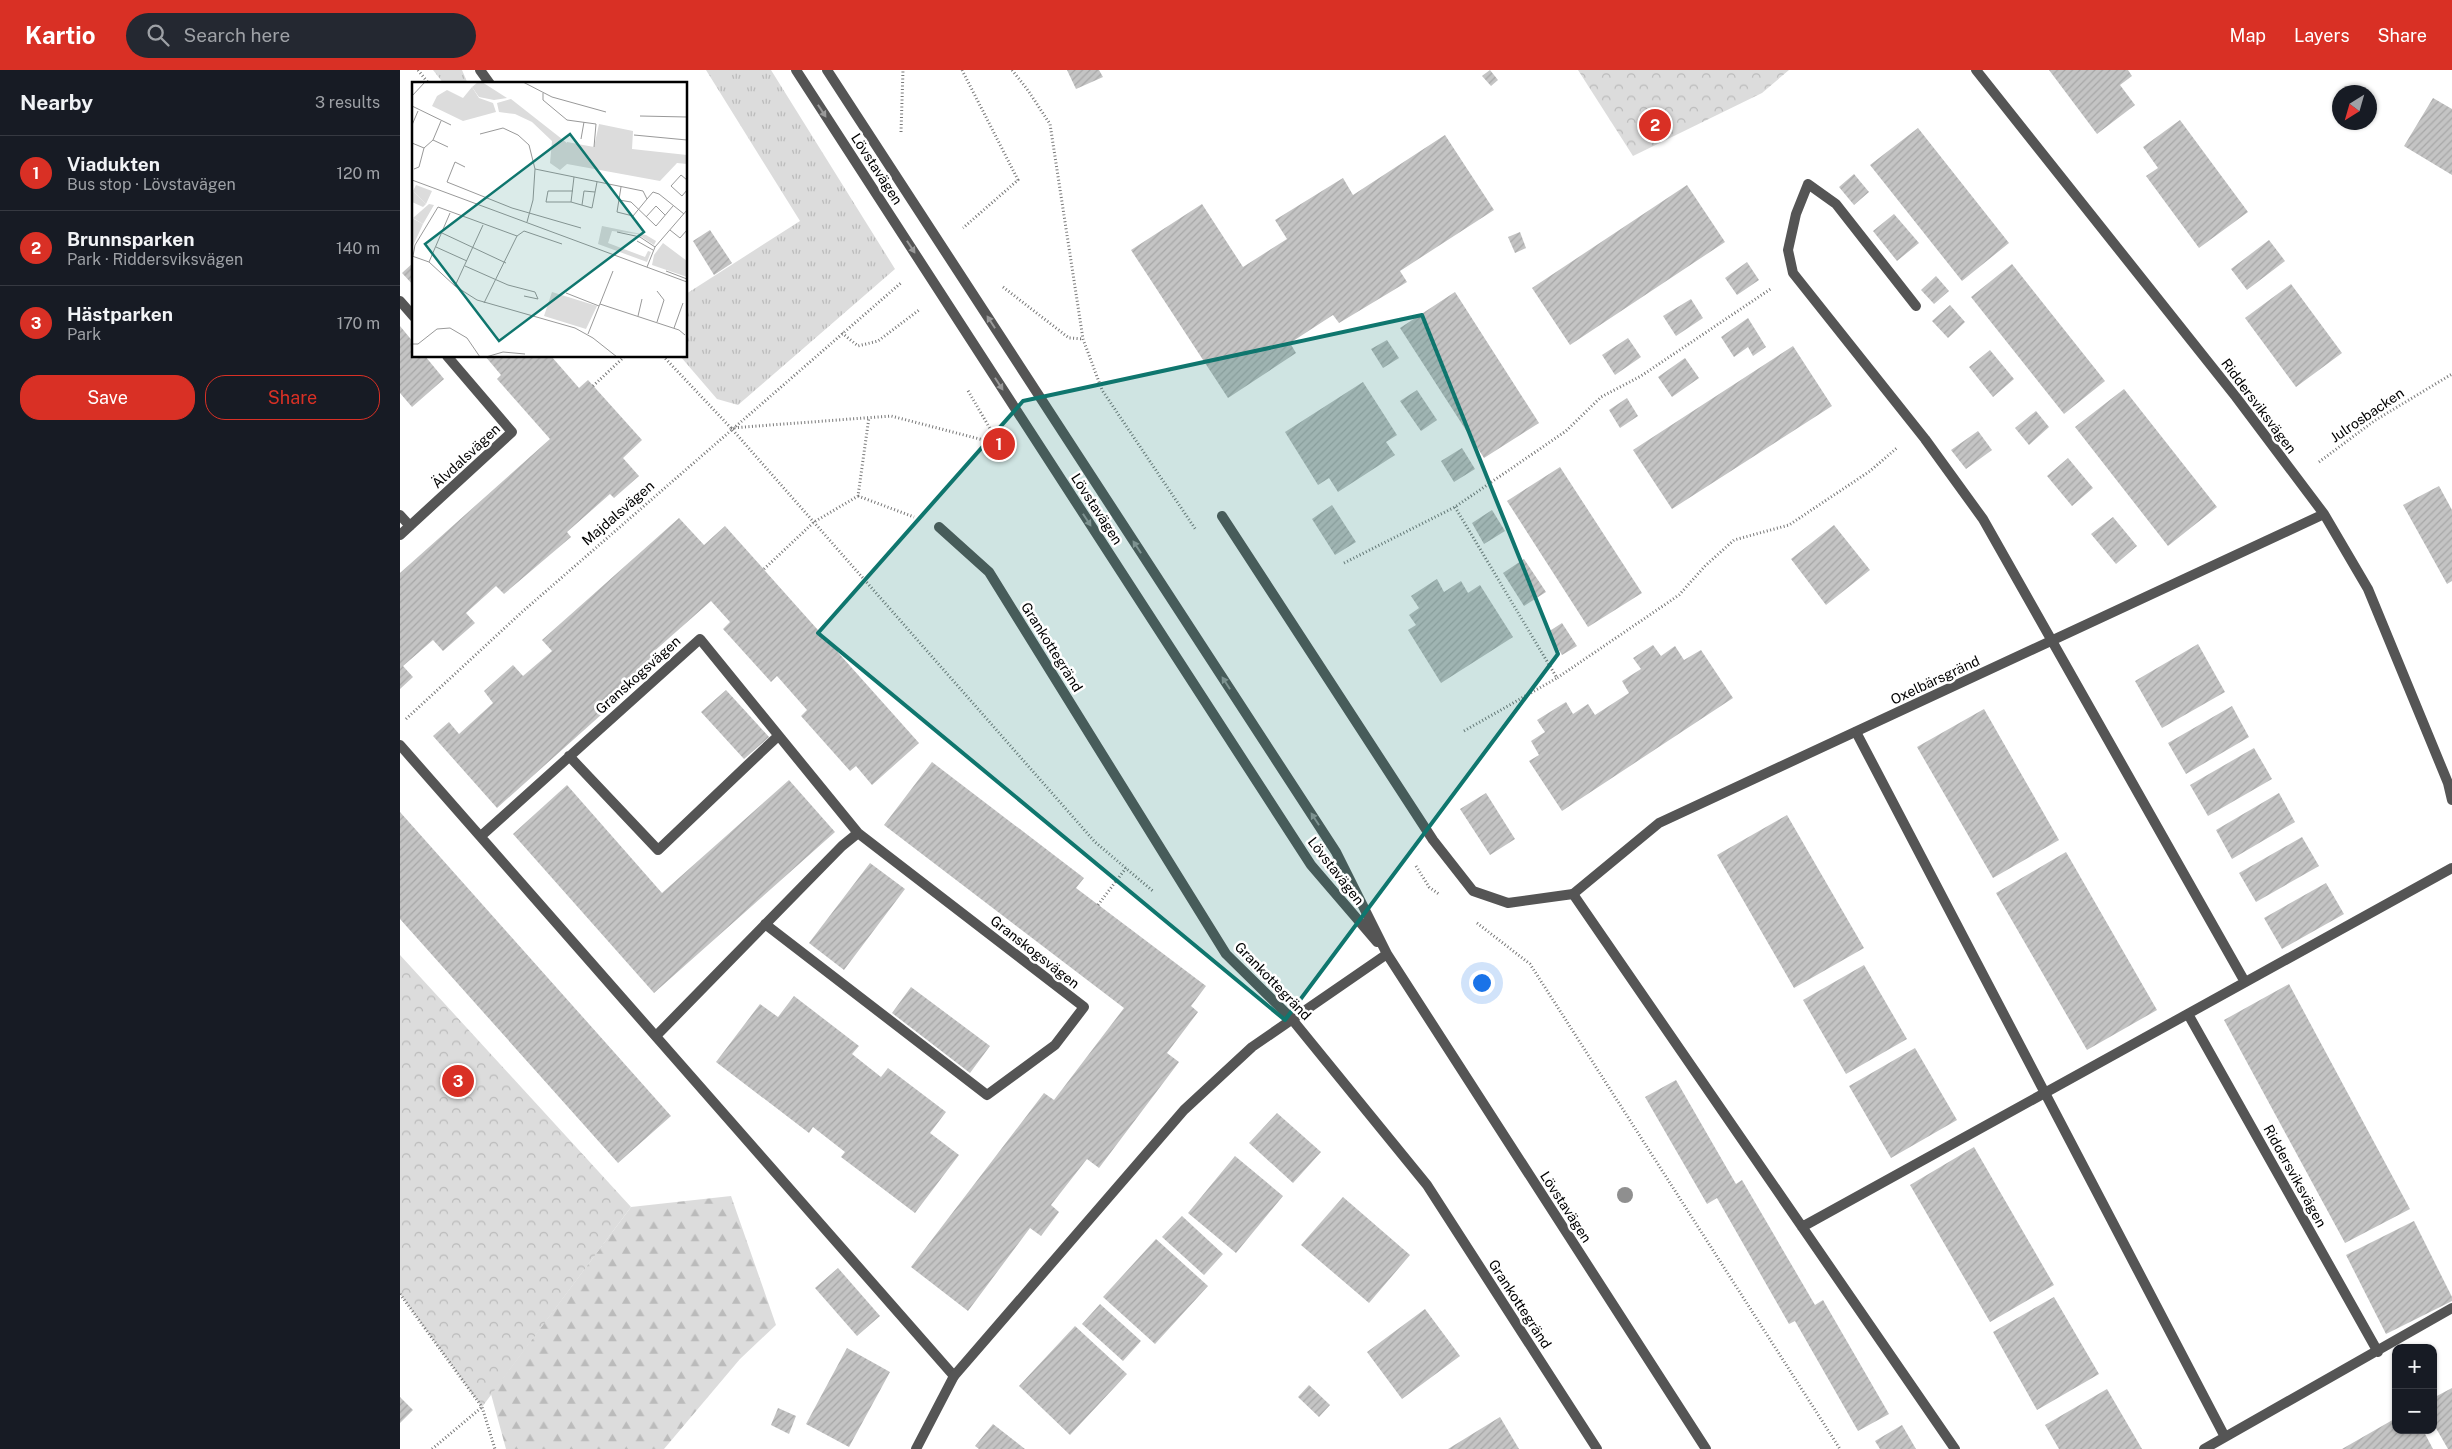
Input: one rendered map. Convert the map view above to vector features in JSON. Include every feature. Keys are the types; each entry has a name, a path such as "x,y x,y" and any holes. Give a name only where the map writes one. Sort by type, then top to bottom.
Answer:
{"street":[{"path":"480,70 489,82"},
{"name":"Lövstavägen","path":"796,70 1311,865 1387,954"},
{"name":"Lövstavägen","path":"827,70 1336,852 1387,954 1706,1449"},
{"name":"Riddersviksvägen","path":"1976,70 2236,397 2324,514 2368,589 2448,783 2452,800"},
{"path":"1916,306 1836,204 1808,184 1796,214 1788,250 1793,273 1918,430 1983,519 2246,982"},
{"path":"400,300 412,315"},
{"name":"Älvdalsvägen","path":"400,536 512,432 449,358"},
{"name":"Oxelbärsgränd","path":"1573,894 1659,823 2324,514"},
{"path":"400,515 410,526"},
{"path":"1222,516 1427,832 1473,891 1508,903 1573,894 1955,1449"},
{"name":"Grankottegränd","path":"939,527 989,572 1226,954 1291,1018 1427,1185 1597,1449"},
{"name":"Granskogsvägen","path":"481,836 700,639 858,833 1084,1007 1056,1045 986,1095 765,924"},
{"path":"1856,732 2225,1437"},
{"path":"570,756 658,850 778,736"},
{"path":"400,745 954,1376"},
{"path":"656,1036 842,846 858,833"},
{"path":"1802,1227 2452,868"},
{"path":"916,1449 954,1376 1184,1110 1252,1047 1291,1018 1387,954"},
{"name":"Riddersviksvägen","path":"2188,1014 2378,1352"},
{"path":"2204,1449 2378,1352 2452,1308"}],"path":[{"path":"418,70 427,82"},
{"path":"903,70 902,132 906,140"},
{"path":"962,70 1018,180 1004,192"},
{"path":"956,225 961,232"},
{"path":"1344,563 1455,507 1566,431 1601,398 1641,376 1793,273"},
{"path":"1001,284 1007,292 1069,338 1082,340"},
{"path":"842,333 858,346 878,341 920,309 925,318"},
{"name":"Majdalsvägen","path":"400,725 522,612 731,428 855,323"},
{"path":"593,386 622,358"},
{"path":"665,358 731,428 1095,842 1154,893"},
{"name":"Julrosbacken","path":"2297,478 2374,421 2452,374"},
{"path":"731,428 891,416 999,444 965,385"},
{"path":"858,496 869,417"},
{"path":"1464,731 1557,678 1678,595 1705,566 1734,540 1789,525 1870,471 1918,430"},
{"path":"764,569 814,522 858,496"},
{"path":"858,496 939,527"},
{"path":"1455,507 1557,678"},
{"path":"1098,905 1126,868"},
{"path":"400,1294 482,1407 495,1449"},
{"path":"432,1449 482,1407"}],"highlighted area":[{"path":"1422,315 1558,654 1285,1020 818,633 1023,401"}],"green space":[{"path":"433,70 462,70 467,82 442,82"},
{"path":"706,70 771,70 895,269 738,405 717,399 682,358 688,358 688,293 800,221"},
{"path":"1578,70 1789,70 1762,93 1633,156"},
{"path":"400,955 631,1207 482,1407 400,1294"},
{"path":"731,1196 776,1325 740,1359 664,1449 506,1449 491,1394 631,1207"}],"building":[{"path":"1067,70 1099,70 1103,77 1076,89"},
{"path":"1490,70 1498,80 1491,86 1482,76"},
{"path":"2049,70 2128,70 2132,76 2120,85 2135,105 2097,134"},
{"path":"2433,98 2452,109 2452,175 2404,146"},
{"path":"2180,120 2248,212 2199,248 2146,176 2158,168 2143,147"},
{"path":"1918,128 2009,243 1962,281 1870,165"},
{"path":"1445,135 1494,210 1400,271 1407,282 1339,323 1333,315 1290,343 1296,353 1228,398 1131,250 1202,204 1243,267 1287,239 1275,220 1343,178 1353,195"},
{"path":"1854,174 1869,192 1854,205 1839,187"},
{"path":"1687,185 1725,242 1570,345 1532,288"},
{"path":"1894,214 1919,243 1897,261 1873,231"},
{"path":"710,230 732,263 714,275 693,241"},
{"path":"1520,232 1526,248 1515,253 1508,237"},
{"path":"2269,240 2285,261 2247,290 2231,269"},
{"path":"1747,262 1759,280 1737,295 1725,278"},
{"path":"412,264 412,284 402,273"},
{"path":"2012,264 2105,381 2064,414 1971,297"},
{"path":"1936,276 1949,291 1934,304 1921,290"},
{"path":"2291,284 2342,353 2296,387 2245,318"},
{"path":"1455,292 1539,423 1484,458 1400,328"},
{"path":"1691,299 1703,318 1676,336 1663,316"},
{"path":"1950,305 1965,322 1948,338 1932,321"},
{"path":"1748,318 1766,347 1753,356 1748,347 1734,357 1721,337"},
{"path":"400,326 412,341 412,358 427,358 444,379 412,407 400,393"},
{"path":"1628,338 1641,357 1615,375 1602,355"},
{"path":"1387,340 1399,358 1383,368 1371,349"},
{"path":"1793,346 1832,406 1672,509 1633,450"},
{"path":"1990,350 2014,379 1993,397 1969,367"},
{"path":"487,358 553,358 579,388 588,380 642,440 623,458 639,476 614,498 610,494 567,532 571,537 504,594 496,586 466,613 475,623 443,651 433,640 403,666 413,677 400,689 400,573 550,439 497,379 501,375"},
{"path":"1685,358 1699,378 1672,397 1658,377"},
{"path":"1363,382 1397,435 1386,442 1395,455 1338,492 1329,478 1318,485 1285,432"},
{"path":"2124,389 2217,507 2168,546 2075,427"},
{"path":"1417,390 1437,420 1421,431 1400,401"},
{"path":"1627,398 1638,416 1620,428 1609,410"},
{"path":"2036,411 2049,427 2029,445 2015,428"},
{"path":"1978,431 1992,450 1966,469 1951,450"},
{"path":"1462,448 1475,469 1454,482 1441,461"},
{"path":"2068,458 2093,488 2072,506 2047,476"},
{"path":"1560,467 1642,593 1588,627 1507,501"},
{"path":"2439,486 2452,510 2452,581 2447,584 2403,505"},
{"path":"1332,505 1356,542 1335,555 1312,519"},
{"path":"1492,510 1505,531 1484,544 1472,523"},
{"path":"2113,517 2137,546 2116,564 2091,534"},
{"path":"679,518 704,545 725,526 919,743 872,785 856,766 850,771 801,716 807,710 777,676 771,682 723,629 730,622 711,601 651,654 659,663 497,808 433,736 449,722 459,734 493,703 484,691 513,665 523,676 552,651 542,640"},
{"path":"1834,525 1870,570 1826,605 1791,559"},
{"path":"1524,559 1546,592 1524,606 1503,573"},
{"path":"1437,579 1444,592 1461,581 1468,593 1480,585 1513,637 1441,683 1408,630 1416,625 1409,615 1419,608 1411,596"},
{"path":"1562,623 1577,646 1562,655 1548,632"},
{"path":"2198,644 2225,692 2162,728 2135,681"},
{"path":"1653,645 1661,656 1675,646 1684,660 1701,650 1733,698 1562,811 1529,761 1539,755 1531,741 1545,732 1537,720 1566,702 1573,714 1588,704 1595,715 1629,693 1622,681 1641,669 1633,658"},
{"path":"726,690 769,737 744,759 701,712"},
{"path":"2232,706 2249,737 2186,774 2168,743"},
{"path":"1984,709 2059,840 1993,878 1917,747"},
{"path":"2254,748 2272,779 2208,816 2190,785"},
{"path":"932,762 1084,878 1076,888 1206,986 1191,1006 1198,1012 1167,1053 1179,1062 1099,1168 1087,1159 1051,1205 1059,1212 1041,1236 1030,1228 968,1311 911,1267 1044,1093 1054,1100 1124,1008 884,825"},
{"path":"789,780 835,832 654,993 513,834 567,785 662,893"},
{"path":"1486,793 1515,839 1490,855 1460,809"},
{"path":"2279,793 2295,822 2232,859 2216,830"},
{"path":"400,812 671,1116 618,1163 400,919"},
{"path":"1787,815 1864,948 1794,988 1717,855"},
{"path":"2302,837 2319,866 2256,902 2239,873"},
{"path":"2066,852 2157,1010 2087,1050 1996,893"},
{"path":"870,863 905,889 844,970 809,943"},
{"path":"2326,883 2344,914 2282,949 2264,918"},
{"path":"1864,965 1907,1039 1846,1074 1803,1000"},
{"path":"2289,984 2410,1209 2345,1243 2224,1020"},
{"path":"911,987 990,1046 970,1073 892,1013"},
{"path":"794,996 859,1046 852,1054 881,1077 888,1068 946,1112 930,1133 959,1155 915,1213 841,1157 845,1152 813,1127 809,1133 716,1062 760,1004 778,1017"},
{"path":"1915,1048 1957,1120 1891,1158 1849,1086"},
{"path":"1676,1080 1736,1184 1742,1180 1815,1305 1823,1300 1889,1414 1858,1431 1795,1321 1789,1324 1717,1198 1707,1204 1645,1097"},
{"path":"1277,1113 1321,1152 1293,1183 1249,1143"},
{"path":"1974,1147 2054,1285 1990,1322 1910,1185"},
{"path":"1235,1156 1283,1196 1236,1253 1188,1213"},
{"path":"1343,1197 1410,1255 1369,1303 1301,1245"},
{"path":"1182,1216 1223,1254 1204,1275 1162,1237"},
{"path":"2414,1221 2452,1297 2452,1301 2386,1334 2346,1255"},
{"path":"1156,1239 1208,1286 1155,1344 1103,1297"},
{"path":"838,1268 880,1316 857,1336 815,1288"},
{"path":"2054,1297 2099,1374 2037,1410 1993,1332"},
{"path":"1100,1304 1141,1341 1123,1361 1082,1324"},
{"path":"1425,1309 1460,1356 1402,1399 1367,1352"},
{"path":"1075,1326 1127,1374 1070,1435 1019,1386"},
{"path":"847,1348 890,1372 849,1447 806,1424"},
{"path":"1309,1385 1330,1405 1319,1417 1298,1397"},
{"path":"2452,1388 2452,1449 2448,1449 2437,1430 2437,1396"},
{"path":"2107,1389 2142,1449 2059,1449 2045,1425"},
{"path":"400,1397 413,1410 400,1423"},
{"path":"778,1408 796,1416 789,1434 771,1425"},
{"path":"1500,1417 1519,1449 1448,1449"},
{"path":"2392,1420 2392,1434 2425,1434 2433,1449 2342,1449"},
{"path":"993,1424 1025,1449 979,1449 975,1446"},
{"path":"1902,1425 1916,1449 1880,1449 1875,1441"}],"place":[{"name":"Brunnsparken","path":"1655,125"},
{"name":"Viadukten","path":"999,444"},
{"name":"Hästparken","path":"458,1081"}]}
